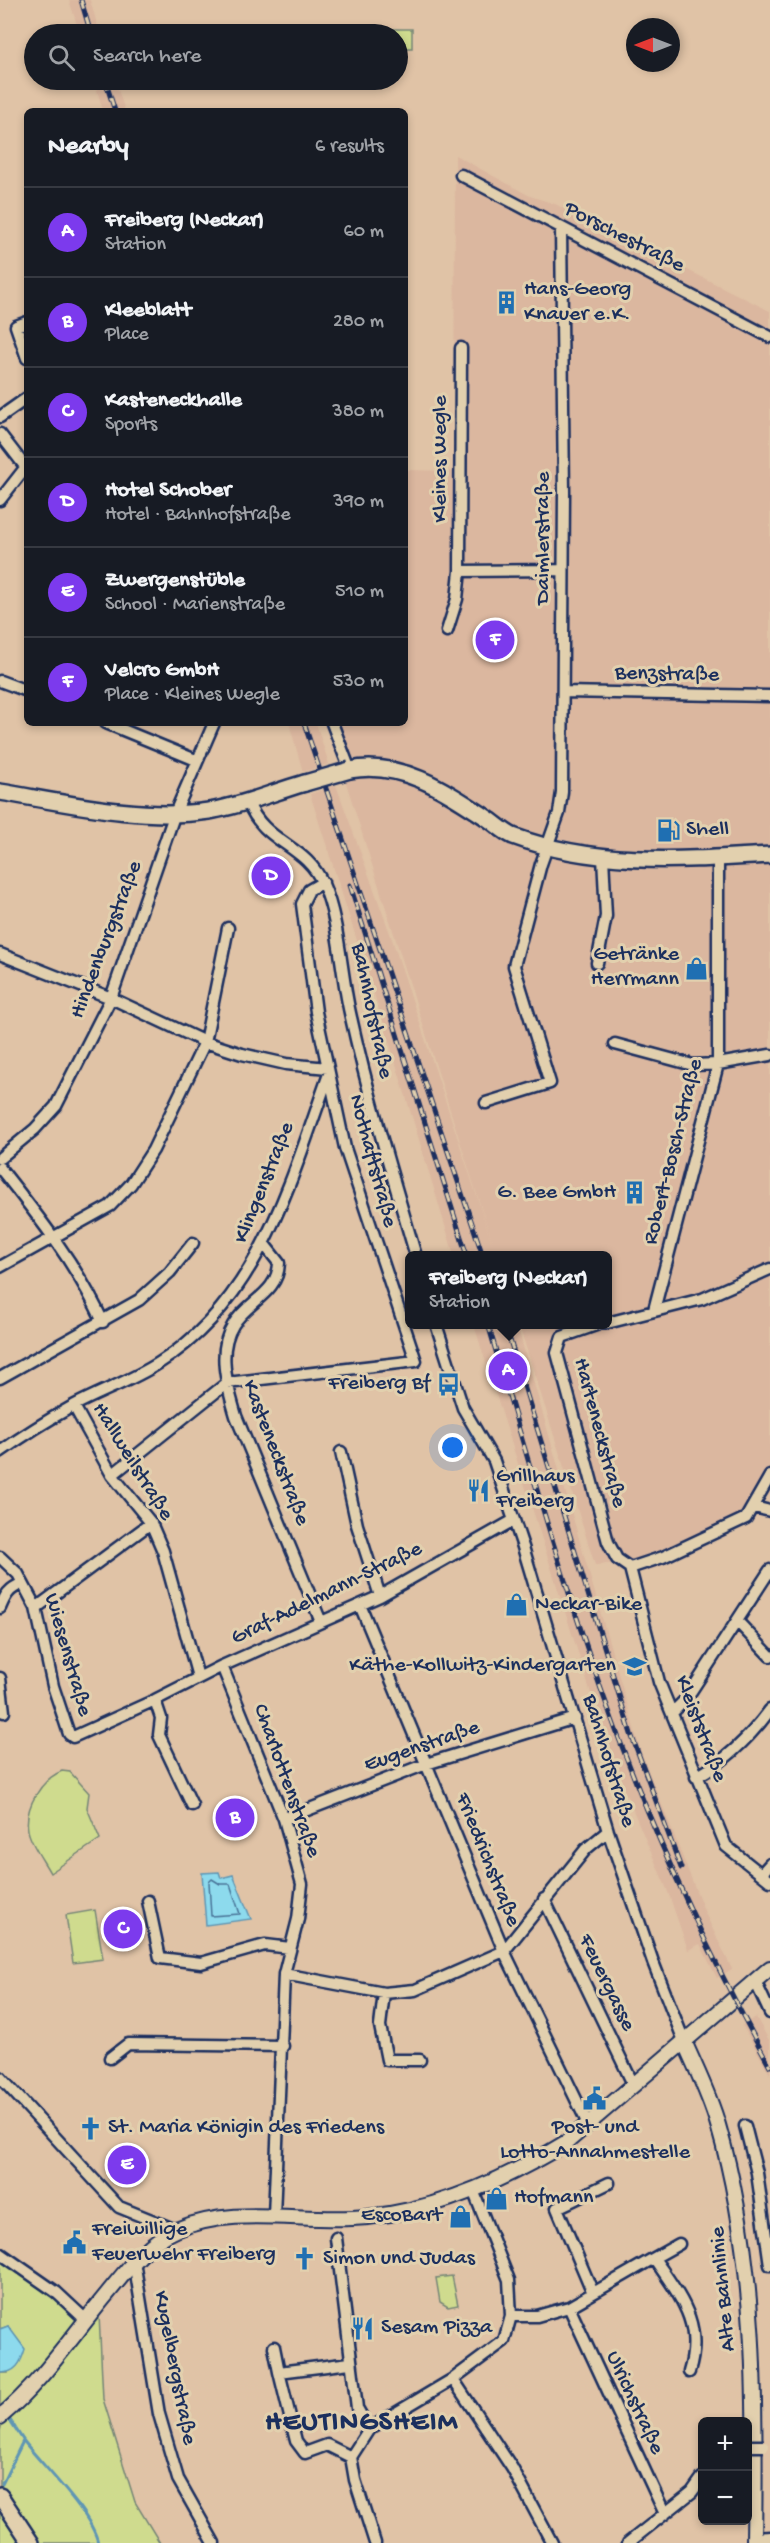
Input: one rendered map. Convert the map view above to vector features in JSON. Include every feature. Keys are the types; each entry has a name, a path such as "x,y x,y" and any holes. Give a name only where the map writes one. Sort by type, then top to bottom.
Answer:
{"main road":[{"path":"0,792 131,812 209,811 248,802 350,770 365,767 386,768 410,775 444,791 511,835 549,846 603,857 634,860 770,855"},
{"path":"0,2496 31,2543"}],"street":[{"name":"Porschestraße","path":"461,175 770,337"},
{"name":"Daimlerstraße","path":"486,1103 550,1083 514,966 549,846 562,792 564,492 561,228"},
{"path":"24,323 16,326 24,348"},
{"name":"Kleines Wegle","path":"447,631 457,598 460,571 461,348"},
{"path":"0,417 24,400"},
{"path":"0,434 24,465"},
{"path":"0,500 24,470"},
{"path":"460,571 562,570"},
{"path":"0,681 24,690"},
{"name":"Benzstraße","path":"564,692 770,696"},
{"path":"113,726 196,760"},
{"name":"Hindenburgstraße","path":"0,1158 35,1129 57,1106 111,998 175,813 213,726"},
{"path":"333,726 350,770"},
{"name":"Bahnhofstraße","path":"248,802 254,818 265,830 302,854 323,882 356,1043 415,1251"},
{"path":"597,963 606,916 603,857"},
{"name":"Robert-Bosch-Straße","path":"654,1310 718,1064 718,858"},
{"path":"1,959 111,998 205,1042 242,1054 328,1071 316,1012 302,904 309,890 323,882"},
{"path":"0,1267 110,1206 131,1184 153,1150 205,1042 228,928"},
{"path":"615,1044 693,1065 718,1064 770,1055"},
{"name":"Klingenstraße","path":"0,1452 33,1429 74,1406 159,1364 213,1318 239,1285 264,1245 328,1071"},
{"name":"Nothaftstraße","path":"328,1071 345,1148 405,1328"},
{"path":"0,1168 55,1237 90,1292 103,1322"},
{"path":"0,1378 139,1300 170,1272 193,1243"},
{"name":"Kasteneckstraße","path":"264,1245 279,1263 279,1274 273,1286 233,1324 226,1342 227,1383 236,1416 321,1622"},
{"path":"612,1322 702,1299 770,1269"},
{"name":"Nothaftstraße","path":"227,1383 416,1361 405,1329"},
{"name":"Bahnhofstraße","path":"438,1329 463,1408 494,1461 608,1831 653,1962 684,2041"},
{"name":"Harteneckstraße","path":"585,1329 562,1337 557,1353 608,1542 617,1559 630,1568"},
{"path":"112,1475 227,1383"},
{"name":"Hallweilstraße","path":"74,1406 112,1475 151,1523 163,1551 198,1677"},
{"path":"341,1452 354,1516 380,1596"},
{"path":"630,1568 708,1538 746,1518 770,1476"},
{"path":"754,1507 770,1511"},
{"name":"Graf-Adelmann-Straße","path":"73,1737 155,1700 198,1677 380,1596 514,1520"},
{"path":"36,1608 151,1523"},
{"name":"Wiesenstraße","path":"0,1557 18,1574 22,1584 28,1588 36,1608 53,1686 69,1734 73,1737"},
{"name":"Kleiststraße","path":"630,1568 659,1682 726,1846 766,1877"},
{"path":"672,1713 686,1699 770,1570"},
{"path":"0,1608 5,1596 14,1586 22,1584"},
{"name":"Friedrichstraße","path":"360,1605 504,1952 588,2124"},
{"path":"737,1621 770,1656"},
{"name":"Charlottenstraße","path":"222,1666 284,1819 302,1884 298,1919 284,1974 283,2046 274,2216"},
{"path":"0,1678 4,1712"},
{"path":"155,1700 162,1718 159,1735 192,1805"},
{"path":"696,1777 717,1766 757,1728 770,1710"},
{"name":"Eugenstraße","path":"284,1819 426,1764 575,1719"},
{"path":"284,1974 384,1993 415,1990 504,1952 586,1849 608,1831"},
{"path":"766,1877 770,1864"},
{"name":"Feuergasse","path":"544,1899 633,2084"},
{"path":"148,1901 160,1958 201,1963 265,1945 290,1948"},
{"path":"3,2416 134,2261 147,2248 176,2230 232,2217 350,2219 386,2216 473,2190 538,2160 567,2142 770,1968"},
{"path":"755,1981 770,2013"},
{"path":"384,1993 380,2026 387,2060 420,2060"},
{"name":"Alte Bahnlinie","path":"684,2041 718,2124 739,2220 751,2346 754,2540"},
{"path":"110,2058 128,2044 283,2046"},
{"path":"0,2077 119,2207 176,2230"},
{"path":"745,2126 757,2173 770,2265"},
{"path":"593,2293 557,2208 609,2183"},
{"path":"375,2543 355,2480 351,2457 369,2429 453,2379 504,2341 511,2316 509,2280 473,2190"},
{"path":"336,2238 357,2408 369,2429"},
{"path":"511,2316 537,2316 569,2307 679,2244"},
{"path":"0,2253 56,2292 86,2320"},
{"path":"654,2258 685,2306 695,2331 695,2352 689,2372"},
{"name":"Kugelbergstraße","path":"134,2261 159,2414 178,2479 214,2543"},
{"name":"Ulrichstraße","path":"569,2307 665,2514"},
{"path":"274,2347 296,2441 304,2453 327,2445 351,2457"},
{"path":"279,2372 350,2363"},
{"path":"453,2379 512,2468 552,2543"},
{"path":"752,2446 767,2447"},
{"path":"628,2543 692,2492 698,2484"},
{"path":"754,2540 770,2537"}],"shaded area":[{"path":"69,0 90,0 97,24 77,24"},
{"path":"97,90 118,90 124,108 102,108"},
{"path":"455,155 530,196 555,204 770,311 770,1494 734,1525 647,1561 595,1565 520,1329 612,1329 612,1251 453,1251 386,1031 310,794 336,785 392,939 492,1242 328,726 408,726 408,470 454,471"},
{"path":"290,726 317,726 329,764 303,772"},
{"path":"475,1329 518,1329 641,1752 705,1913 732,1969 717,1978 700,1944 688,1950 668,1892 614,1766"},
{"path":"756,2017 770,2042 770,2074 742,2025"}],"green space":[{"path":"408,29 412,29 412,48 408,48"},
{"path":"62,1771 70,1772 89,1793 87,1808 100,1839 50,1873 31,1840 27,1821 32,1803 41,1787"},
{"path":"95,1910 103,1959 73,1963 66,1915"},
{"path":"0,2253 56,2292 86,2330 99,2314 103,2399 135,2502 160,2543 2,2543 0,2541 0,2431 4,2415 0,2414 0,2373 8,2373 8,2326 0,2329"},
{"path":"452,2276 458,2305 448,2307 440,2302 436,2278"}],"water":[{"path":"219,1872 221,1878 233,1875 251,1919 206,1925 202,1873"},
{"path":"8,2326 25,2349 22,2359 14,2369 0,2373 0,2329"}],"waterway":[{"path":"7,2416 26,2444 78,2506 94,2531 98,2543"},
{"path":"2,2484 23,2441"}],"railway":[{"path":"81,0 88,24"},
{"path":"108,90 114,108"},
{"path":"305,726 481,1251"},
{"path":"350,885 465,1251"},
{"path":"489,1329 556,1553 601,1689 637,1786 699,1928 770,2066"},
{"path":"507,1329 631,1734 681,1868"}],"place":[{"name":"Hans-Georg Knauer e.K.","path":"506,303"},
{"name":"Velcro GmbH","path":"495,640"},
{"name":"Shell","path":"668,830"},
{"name":"Hotel Schober","path":"271,876"},
{"name":"Getränke Herrmann","path":"697,968"},
{"name":"G. Bee GmbH","path":"634,1193"},
{"name":"Freiberg (Neckar)","path":"508,1371"},
{"name":"Freiberg Bf","path":"448,1384"},
{"name":"Grillhaus Freiberg","path":"478,1490"},
{"name":"Neckar-Bike","path":"517,1605"},
{"name":"Käthe-Kollwitz-Kindergarten","path":"634,1666"},
{"name":"Kleeblatt","path":"235,1818"},
{"name":"Kasteneckhalle","path":"123,1929"},
{"name":"Post- und Lotto-Annahmestelle","path":"595,2099"},
{"name":"St. Maria Königin des Friedens","path":"90,2128"},
{"name":"Zwergenstüble","path":"127,2165"},
{"name":"Hofmann","path":"496,2198"},
{"name":"EscoBart","path":"460,2216"},
{"name":"Freiwillige Feuerwehr Freiberg","path":"74,2243"},
{"name":"Simon und Judas","path":"305,2259"},
{"name":"Sesam Pizza","path":"363,2328"}],"district":[{"name":"HEUTINGSHEIM","path":"362,2423"}]}
